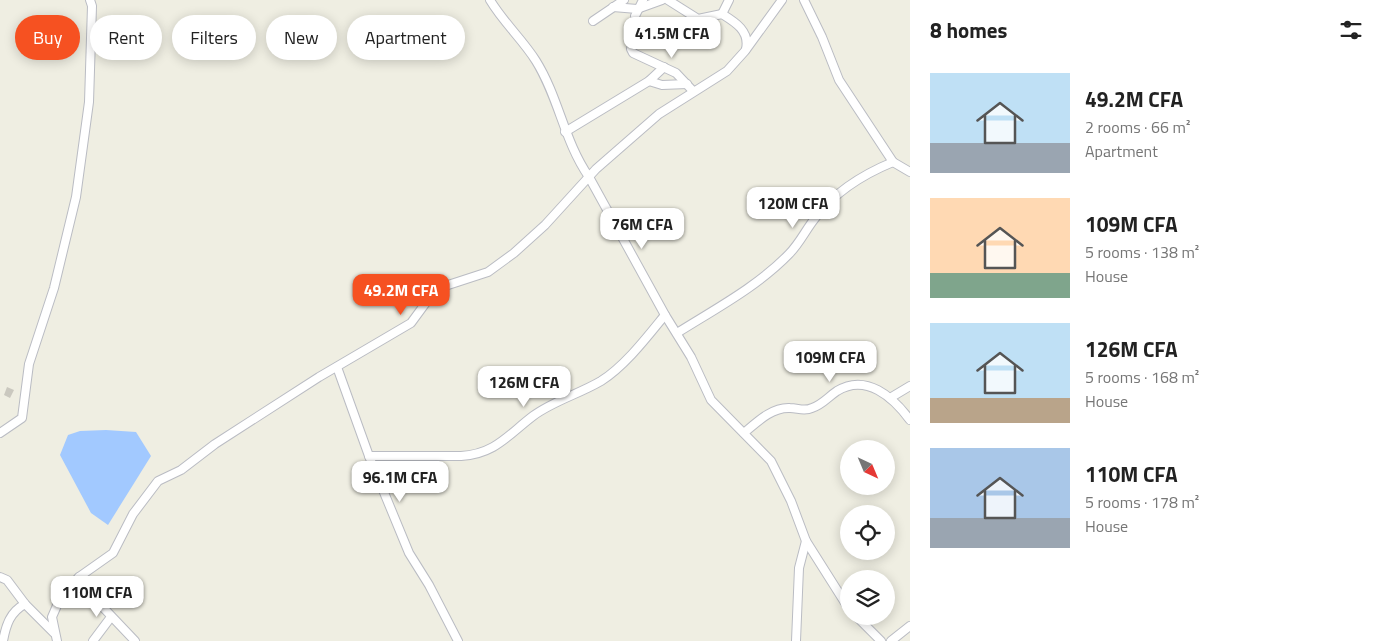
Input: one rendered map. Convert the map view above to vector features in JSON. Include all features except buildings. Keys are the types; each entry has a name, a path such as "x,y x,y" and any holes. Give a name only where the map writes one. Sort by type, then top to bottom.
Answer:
{"street":[{"path":"0,433 22,418 29,364 54,288 76,197 89,102 92,6 90,0"},
{"path":"490,0 536,60 552,93 576,159 589,177 664,315 677,333 711,400 771,461 791,501 806,541 840,595"},
{"path":"593,21 624,0"},
{"path":"643,0 635,16 637,25 631,49 633,53 676,73 693,91"},
{"path":"613,7 638,8 662,0"},
{"path":"668,0 698,19 722,14 740,27 747,42 745,51"},
{"path":"722,14 729,0"},
{"path":"55,637 52,617 62,594 79,577 113,553 133,514 158,481 182,470 215,444 336,367 411,323 425,302 438,290 477,277 501,262 545,225 589,177 659,114 727,70 745,51 782,0"},
{"path":"804,0 822,36 839,80 893,162 910,172"},
{"path":"566,132 650,81 664,67"},
{"path":"650,81 662,85 687,84"},
{"path":"677,333 760,280 790,253 807,227 828,203 870,172 893,162"},
{"path":"369,456 474,456 487,450 504,441 542,410 602,380 635,351 664,315"},
{"path":"336,367 369,456 409,553 429,585 458,641"},
{"path":"744,433 765,416 781,408 805,411 814,408 852,384 863,384 890,398 910,420"},
{"path":"890,398 910,386"},
{"path":"796,641 799,568 806,541"},
{"path":"0,577 7,580 25,604 55,637"},
{"path":"79,577 111,617 136,641"},
{"path":"3,641 5,627 16,609 25,604"},
{"path":"93,641 111,617"},
{"path":"865,625 881,641"},
{"path":"890,641 910,626"}],"water":[{"path":"80,431 136,432 151,456 108,525 91,513 60,455 68,435"}]}
